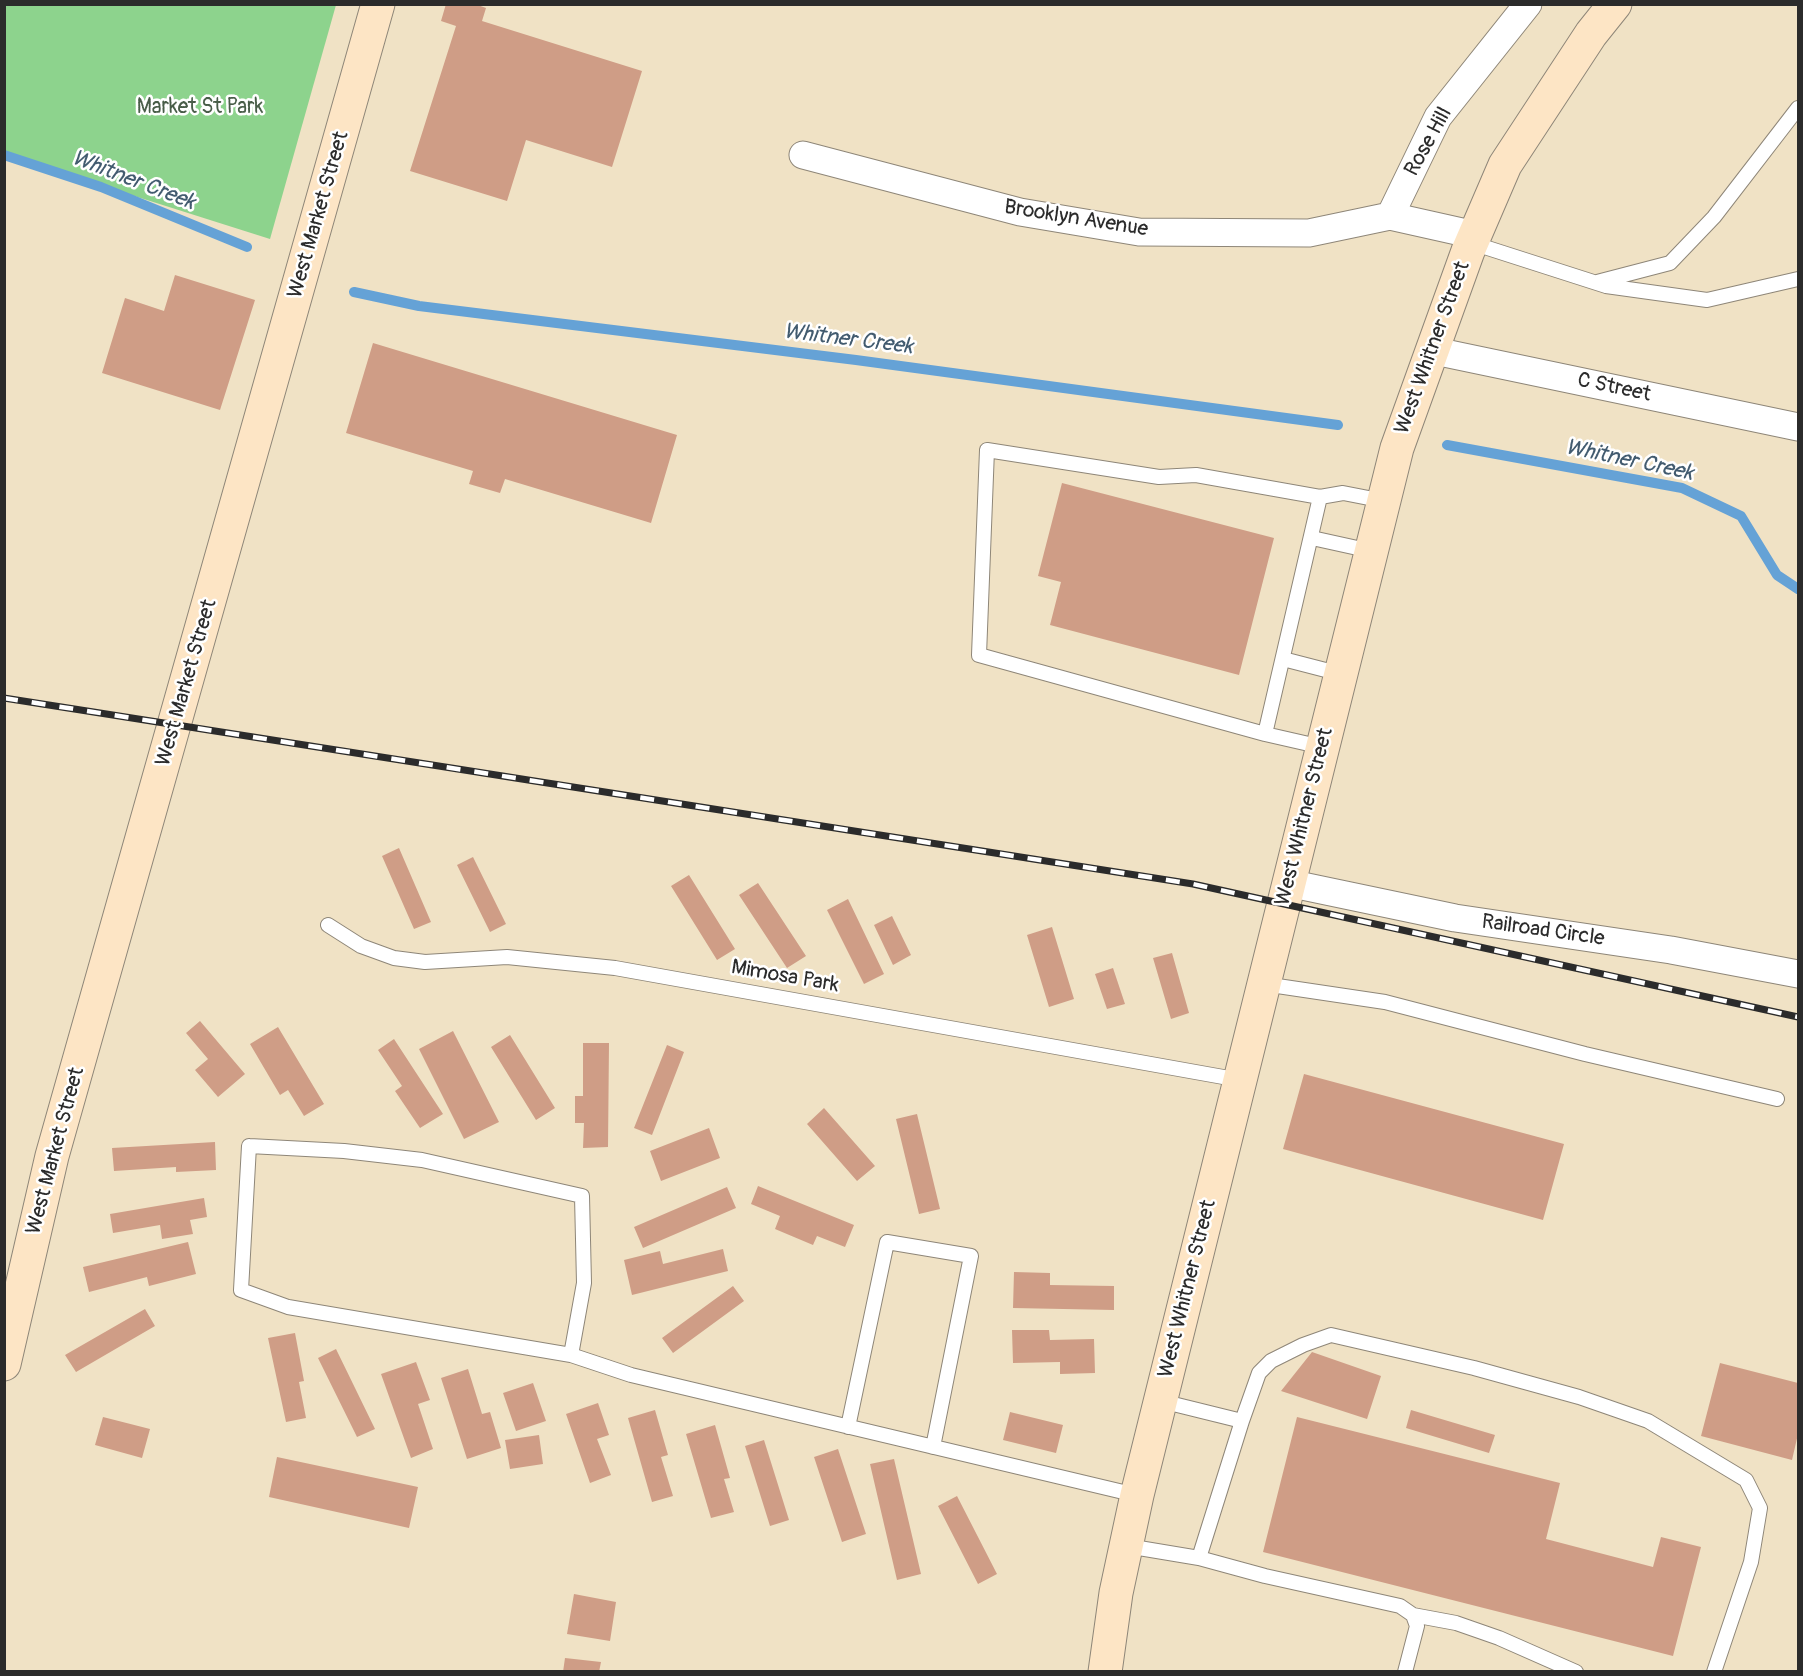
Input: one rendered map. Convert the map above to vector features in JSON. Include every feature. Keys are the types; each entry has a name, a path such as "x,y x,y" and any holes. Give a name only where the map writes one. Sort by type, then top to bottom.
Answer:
{"main road":[{"name":"West Market Street","path":"4,1364 8,1322 52,1156 378,4"},
{"name":"West Whitner Street","path":"1105,1671 1116,1593 1137,1495 1397,448 1430,350 1473,239 1505,165 1590,34 1615,4"}],"street":[{"name":"Rose Hill","path":"1390,216 1438,117 1528,4"},
{"name":"Brooklyn Avenue","path":"803,155 1020,212 1139,232 1309,233 1390,216"},
{"path":"1390,216 1473,239"},
{"name":"C Street","path":"1430,350 1798,427"},
{"name":"Railroad Circle","path":"1288,883 1455,918 1671,950 1798,974"}],"lane":[{"path":"1595,282 1670,263 1714,217 1798,108"},
{"path":"1473,239 1595,282 1707,300 1798,279"},
{"path":"1322,747 1265,734 979,655 987,450 1159,477 1196,475 1320,497 1343,493 1384,501"},
{"path":"1265,734 1320,497"},
{"path":"1312,538 1371,551"},
{"path":"1283,659 1341,674"},
{"name":"Mimosa Park","path":"328,925 361,946 394,958 425,962 507,957 615,968 1240,1080"},
{"path":"1264,984 1385,1002 1585,1054 1777,1099"},
{"path":"571,1355 584,1283 582,1196 422,1160 344,1151 249,1146 241,1290 288,1307 571,1355 631,1375 1137,1495"},
{"path":"848,1427 887,1242 971,1256 933,1447"},
{"path":"1199,1558 1259,1373 1271,1361 1303,1345 1332,1335 1485,1370 1579,1396 1648,1422 1746,1480 1760,1508 1750,1562 1714,1671"},
{"path":"1161,1401 1242,1421"},
{"path":"1126,1546 1199,1558 1265,1576 1400,1606 1413,1615 1456,1623 1490,1635 1576,1671"},
{"path":"1405,1671 1417,1626 1413,1615"}],"green space":[{"name":"Market St Park","path":"5,4 336,5 270,239 5,155"}],"building":[{"path":"446,4 475,4 486,8 482,21 642,71 612,167 526,140 507,201 410,171 456,26 441,21"},
{"path":"175,275 255,300 220,410 102,373 125,298 164,311"},
{"path":"373,343 677,435 651,523 505,479 500,493 469,484 473,471 346,433"},
{"path":"1062,483 1274,538 1239,675 1050,625 1061,582 1038,576"},
{"path":"399,848 431,922 414,929 382,856"},
{"path":"473,857 506,924 490,932 457,865"},
{"path":"689,875 735,949 717,960 671,886"},
{"path":"758,883 806,956 787,968 739,895"},
{"path":"848,899 884,974 864,984 827,910"},
{"path":"892,916 911,955 893,965 874,925"},
{"path":"1052,927 1074,999 1049,1007 1027,935"},
{"path":"1172,953 1189,1013 1171,1019 1153,958"},
{"path":"1113,968 1125,1004 1107,1009 1095,974"},
{"path":"200,1021 245,1074 218,1097 195,1070 208,1059 186,1033"},
{"path":"278,1027 324,1104 304,1116 288,1090 280,1095 250,1044"},
{"path":"453,1031 499,1122 464,1139 419,1049"},
{"path":"510,1035 555,1108 536,1120 491,1047"},
{"path":"394,1039 443,1114 420,1128 395,1091 402,1086 378,1050"},
{"path":"583,1043 609,1043 608,1147 583,1148 584,1123 575,1123 575,1096 583,1096"},
{"path":"667,1045 684,1052 652,1135 634,1128"},
{"path":"1304,1074 1564,1144 1543,1220 1283,1149"},
{"path":"824,1108 875,1166 857,1181 807,1124"},
{"path":"917,1114 940,1209 919,1214 896,1119"},
{"path":"709,1128 720,1158 661,1181 650,1151"},
{"path":"215,1142 216,1170 176,1172 176,1167 114,1171 112,1148"},
{"path":"758,1186 854,1225 845,1247 817,1236 813,1245 775,1229 780,1216 751,1204"},
{"path":"727,1187 736,1208 643,1248 634,1227"},
{"path":"204,1198 207,1217 190,1220 193,1234 162,1239 160,1225 113,1233 110,1214"},
{"path":"188,1242 196,1274 149,1286 147,1277 89,1292 83,1267"},
{"path":"723,1249 728,1271 632,1295 624,1260 660,1251 663,1264"},
{"path":"1014,1272 1050,1273 1050,1285 1114,1286 1114,1310 1013,1308"},
{"path":"733,1286 744,1301 673,1353 662,1338"},
{"path":"145,1309 155,1326 76,1372 65,1355"},
{"path":"1012,1330 1049,1330 1050,1340 1094,1339 1095,1373 1060,1374 1060,1362 1013,1363"},
{"path":"295,1333 304,1381 299,1382 306,1418 286,1422 268,1338"},
{"path":"336,1349 375,1429 357,1437 318,1358"},
{"path":"1312,1352 1381,1376 1367,1419 1281,1391"},
{"path":"416,1362 430,1400 418,1404 433,1449 411,1458 381,1374"},
{"path":"1720,1363 1798,1383 1798,1434 1792,1460 1701,1436"},
{"path":"468,1369 482,1414 490,1412 501,1448 467,1459 441,1378"},
{"path":"533,1383 546,1421 516,1431 503,1393"},
{"path":"598,1403 609,1435 597,1439 611,1475 590,1483 566,1414"},
{"path":"655,1410 668,1455 661,1457 673,1496 652,1502 628,1418"},
{"path":"1411,1410 1495,1435 1489,1453 1406,1428"},
{"path":"1010,1412 1063,1425 1056,1453 1003,1440"},
{"path":"103,1417 150,1429 142,1458 95,1445"},
{"path":"1297,1417 1560,1483 1546,1539 1653,1567 1661,1537 1701,1547 1673,1656 1263,1552"},
{"path":"715,1425 730,1478 724,1479 734,1512 711,1518 686,1434"},
{"path":"539,1435 543,1464 510,1469 505,1440"},
{"path":"764,1440 789,1520 770,1526 745,1446"},
{"path":"838,1449 866,1534 842,1542 814,1457"},
{"path":"277,1457 418,1487 409,1528 269,1497"},
{"path":"894,1459 921,1574 897,1580 870,1464"},
{"path":"957,1496 997,1574 978,1584 938,1506"},
{"path":"574,1594 616,1602 610,1641 567,1634"},
{"path":"565,1658 601,1662 599,1672 563,1672"}],"waterway":[{"name":"Whitner Creek","path":"4,155 101,187 247,247"},
{"name":"Whitner Creek","path":"354,292 419,306 856,360 1338,425"},
{"name":"Whitner Creek","path":"1447,445 1682,488 1741,516 1777,575 1798,589"}],"railway":[{"path":"4,698 1193,884 1798,1017"}]}
